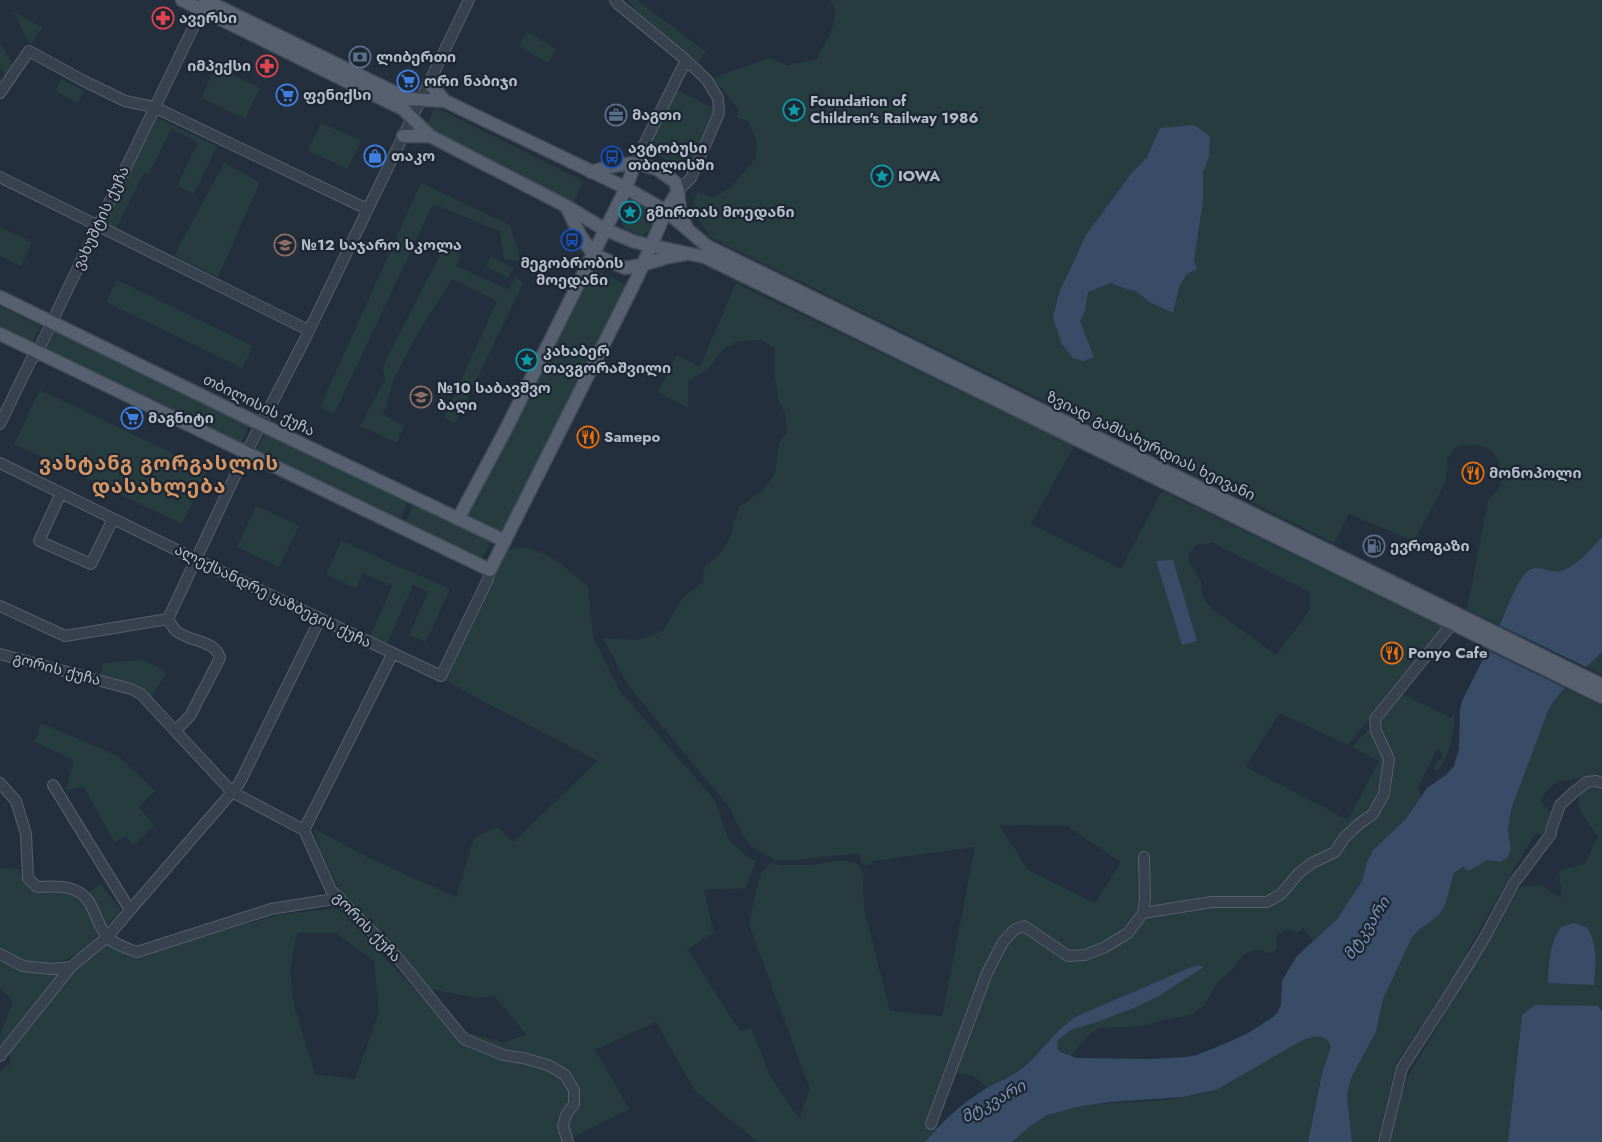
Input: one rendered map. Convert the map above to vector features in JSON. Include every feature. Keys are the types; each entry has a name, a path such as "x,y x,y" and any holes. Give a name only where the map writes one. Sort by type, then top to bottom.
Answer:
{"main road":[{"path":"182,0 205,3 408,99 445,101"},
{"path":"205,3 392,104 413,117 430,136 566,206 604,229 621,237 692,254"},
{"path":"429,83 445,101 626,188 666,211 689,232"},
{"path":"403,136 430,136"},
{"path":"458,519 505,431 626,188 635,163"},
{"path":"591,172 612,166 635,163 657,169 667,175 675,182 680,212 689,232"},
{"path":"0,334 490,570 642,265 666,211 678,191"},
{"path":"566,206 580,235 593,254 625,268 668,257 692,254"},
{"name":"ზვიად გამსახურდიას ხეივანი","path":"689,232 706,246 989,391"},
{"name":"ზვიად გამსახურდიას ხეივანი","path":"692,254 705,257 1021,406 1493,638 1602,697"},
{"name":"თბილისის ქუჩა","path":"0,297 504,542"},
{"name":"ზვიად გამსახურდიას ხეივანი","path":"1021,406 1452,624 1493,638 1602,685"}],"street":[{"path":"168,620 195,559 469,0"},
{"path":"615,0 686,60 707,80 718,98 719,113 692,178 678,191"},
{"name":"ვახუშტის ქუჩა","path":"0,424 31,360 37,353 205,3"},
{"path":"0,93 29,51 125,102 154,106 367,209"},
{"path":"635,163 686,60"},
{"path":"0,177 308,330"},
{"name":"ალექსანდრე ყაზბეგის ქუჩა","path":"0,464 441,676 488,578 490,570"},
{"path":"61,493 39,541 91,564 113,519"},
{"path":"0,606 65,636 168,620"},
{"path":"0,1056 71,967 107,937 239,784 320,619"},
{"path":"168,620 176,631 211,647 218,652 220,658 190,716 176,730"},
{"path":"1143,913 1212,902 1266,902 1282,894 1299,873 1312,863 1336,852 1344,838 1373,814 1384,794 1389,759 1376,731 1376,719 1452,624"},
{"path":"304,830 393,653"},
{"name":"გორის ქუჩა","path":"0,654 131,689 141,694 232,792 304,830 331,890 397,957 464,1039 503,1055 548,1065 565,1075 574,1090 574,1104 566,1115 563,1126 568,1142"},
{"path":"1384,1142 1402,1068 1465,970 1514,883 1551,834 1560,805 1587,782 1596,781 1602,783"},
{"path":"0,784 16,801 26,834 28,878 37,887 58,886 78,890 89,901 95,918 107,937 116,944 137,952 271,909 340,898"},
{"path":"53,785 130,910"},
{"path":"931,1124 987,973 1004,942 1014,930 1024,926 1068,956 1085,955 1105,947 1128,933 1143,913 1145,899 1144,857"},
{"path":"0,954 23,966 52,969 71,967"}],"green space":[{"path":"628,0 637,0 706,52 698,62 636,10"},
{"path":"830,0 1602,0 1602,537 1582,558 1565,570 1559,572 1526,572 1499,625 1467,609 1488,500 1499,488 1501,481 1498,460 1489,449 1478,445 1456,447 1448,458 1445,483 1414,541 1349,514 1334,543 711,238 698,219 693,202 698,192 714,198 731,187 756,158 757,142 748,121 736,117 739,110 713,78 770,58 787,65 816,60 831,32 836,11","holes":["1153,143 1209,157 1203,172 1203,202 1194,260 1197,268 1187,273 1179,288 1173,313 1149,302 1136,291 1111,283 1088,292 1085,311 1080,321 1109,202 1147,157"]},
{"path":"13,11 43,28 30,45"},
{"path":"527,32 556,49 548,63 519,46"},
{"path":"0,44 14,66 6,77 0,67"},
{"path":"216,67 260,88 245,119 201,98"},
{"path":"61,79 84,91 78,103 55,91"},
{"path":"677,90 717,110 688,170 648,151"},
{"path":"435,107 583,181 572,207 424,130"},
{"path":"156,117 217,146 194,194 177,186 198,142 171,129 149,174 144,172 116,228 104,223"},
{"path":"321,123 361,140 348,169 308,151"},
{"path":"224,163 260,182 218,277 174,256"},
{"path":"421,183 510,225 521,261 504,259 500,231 433,204 334,414 320,407"},
{"path":"636,201 654,209 655,213 652,225 641,236 624,228 621,218 628,204"},
{"path":"0,227 32,242 21,266 0,256"},
{"path":"445,245 461,254 456,266 509,290 515,276 523,284 455,423 444,418 497,301 452,279 416,336 394,379 383,415 404,425 397,443 360,426 385,380 383,366"},
{"path":"491,256 513,268 508,278 486,266"},
{"path":"588,266 627,285 503,535 465,517"},
{"path":"117,280 253,346 242,368 106,302"},
{"path":"736,283 1074,446 1031,524 1121,569 1162,491 1444,628 1348,745 1279,713 1246,767 1348,820 1379,761 1352,747 1373,725 1377,741 1388,760 1382,788 1372,808 1343,835 1332,852 1302,865 1281,891 1264,899 1245,900 1246,902 1267,902 1267,904 1284,897 1317,864 1336,854 1350,837 1376,816 1387,796 1393,771 1393,759 1379,731 1385,714 1400,693 1451,718 1455,711 1454,727 1446,758 1437,771 1434,769 1434,765 1441,759 1443,753 1437,749 1418,787 1421,796 1405,820 1373,850 1367,862 1362,881 1337,919 1313,941 1303,927 1299,932 1287,929 1277,935 1276,950 1269,953 1255,949 1242,956 1233,969 1220,980 1205,1005 1191,1015 1165,1019 1143,1026 1099,1028 1090,1034 1070,1056 1057,1048 1058,1040 1071,1030 1134,1008 1159,996 1203,968 1202,965 1184,970 1077,1016 1063,1027 1021,1069 988,1088 973,1076 950,1072 931,1124 937,1128 925,1142 758,1142 695,1091 656,1022 595,1050 629,1109 571,1138 573,1142 0,1142 0,1071 10,1064 10,1056 7,1052 69,974 106,941 119,949 139,955 278,915 339,908 429,1005 453,1035 467,1032 504,1043 526,1034 494,996 475,998 426,988 395,948 339,889 321,852 313,828 365,856 456,897 474,838 497,827 513,842 598,761 444,679 508,549 524,548 542,553 559,563 588,587 593,637 619,690 714,799 729,840 746,856 756,861 746,888 704,890 714,933 687,949 740,1031 751,1028 770,1076 799,1119 810,1089 749,925 761,873 772,863 811,865 840,860 856,863 863,872 864,909 890,1011 942,1016 975,847 873,861 867,866 861,862 859,853 796,860 775,860 750,845 742,834 730,808 628,685 603,638 638,640 663,631 683,597 702,583 705,566 718,556 729,540 739,507 762,491 773,477 779,443 787,432 785,414 779,401 775,379 775,349 762,340 740,341 724,348 707,370 688,381 688,408 658,392 677,355 700,367","holes":["1213,543 1310,592 1310,610 1276,655 1215,612 1206,602 1201,593 1201,581 1189,563 1189,553 1196,545","1156,561 1173,561 1197,641 1182,644","999,825 1067,826 1121,862 1095,903 1028,870","297,933 336,933 374,961 379,1012 355,1079 315,1074 294,1006 290,970"]},
{"path":"0,306 40,326 32,344 0,328"},
{"path":"54,330 250,424 241,444 44,350"},
{"path":"40,390 208,470 182,524 14,444"},
{"path":"266,431 409,500 399,521 255,452"},
{"path":"415,502 492,539 481,561 404,525"},
{"path":"256,506 299,526 279,567 237,547"},
{"path":"341,541 450,589 426,642 409,635 428,592 413,585 387,644 370,637 392,586 363,573 356,588 326,575"},
{"path":"1602,652 1602,675 1585,666"},
{"path":"144,660 167,673 151,697 134,686 100,677 103,663"},
{"path":"1565,688 1602,706 1602,778 1591,777 1558,781 1547,790 1540,800 1550,812 1543,835 1535,833 1469,948 1460,968 1396,1063 1377,1142 1352,1142 1347,1095 1351,1078 1376,1032 1383,999 1412,937 1438,916 1454,873 1461,867 1471,870 1487,860 1498,862 1511,849 1508,829 1511,810 1548,711"},
{"path":"41,723 118,756 155,791 139,807 154,825 133,846 126,836 114,842 84,787 66,790 74,760 35,742"},
{"path":"1593,787 1602,790 1602,1012 1598,1006 1571,1006 1522,1015 1508,1142 1389,1142 1406,1079 1520,887 1541,885 1562,898 1559,871 1585,863 1598,836 1580,809 1579,795 1584,790","holes":["1587,927 1591,934 1595,955 1594,985 1573,983"]},
{"path":"0,868 20,869 21,875 40,880 60,881 88,893 100,884 121,910 81,953 62,961 51,963 23,963 0,949"},
{"path":"0,960 22,971 58,973 1,1047 0,1036 13,1001 0,988"},
{"path":"1312,1036 1324,1038 1331,1047 1323,1069 1308,1142 1012,1142 1038,1120 1069,1109 1111,1103 1175,1099 1220,1088 1278,1053"}],"water":[{"path":"1194,125 1210,136 1209,157 1203,172 1203,202 1194,260 1197,269 1187,274 1179,288 1173,313 1149,302 1136,291 1111,283 1088,292 1085,311 1080,321 1094,357 1083,361 1073,358 1062,344 1053,318 1059,293 1086,235 1130,175 1147,157 1160,128"},
{"name":"მტკვარი","path":"1602,537 1602,652 1566,687 1548,711 1511,810 1508,829 1511,849 1507,858 1500,862 1487,860 1471,870 1463,867 1454,873 1445,905 1438,916 1412,937 1383,999 1376,1032 1351,1078 1347,1095 1352,1142 1308,1142 1323,1069 1331,1047 1326,1039 1318,1037 1308,1038 1299,1042 1218,1089 1184,1097 1109,1102 1077,1107 1047,1115 1012,1142 925,1142 966,1102 1025,1066 1069,1021 1189,968 1199,965 1204,967 1159,996 1134,1008 1071,1030 1058,1040 1057,1048 1061,1052 1077,1058 1152,1059 1185,1057 1197,1055 1229,1042 1248,1033 1273,1017 1278,1012 1281,1004 1282,981 1296,957 1337,919 1362,881 1367,862 1373,850 1405,820 1427,788 1446,775 1454,766 1459,749 1462,701 1524,575 1536,568 1557,572 1567,569 1583,557"},
{"path":"1173,560 1197,641 1182,645 1156,561"},
{"path":"1574,923 1587,927 1591,934 1596,962 1594,985 1548,983 1549,961 1554,940 1561,927"},
{"path":"1535,1005 1598,1006 1602,1012 1602,1142 1508,1142 1522,1015"}],"pier":[{"path":"1499,625 1588,668 1567,689 1487,650"}],"place":[{"name":"ავერსი","path":"163,18"},
{"name":"ლიბერთი","path":"360,57"},
{"name":"იმპექსი","path":"267,66"},
{"name":"ორი ნაბიჯი","path":"408,81"},
{"name":"ფენიქსი","path":"287,95"},
{"name":"Foundation of Children's Railway 1986","path":"794,110"},
{"name":"მაგთი","path":"616,115"},
{"name":"თაკო","path":"375,156"},
{"name":"ავტობუსი თბილისში","path":"612,157"},
{"name":"IOWA","path":"882,176"},
{"name":"გმირთას მოედანი","path":"630,212"},
{"name":"მეგობრობის მოედანი","path":"572,240"},
{"name":"№12 საჯარო სკოლა","path":"285,245"},
{"name":"კახაბერ თავგორაშვილი","path":"527,360"},
{"name":"№10 საბავშვო ბაღი","path":"421,397"},
{"name":"მაგნიტი","path":"132,418"},
{"name":"Samepo","path":"588,437"},
{"name":"მონოპოლი","path":"1473,473"},
{"name":"ევროგაზი","path":"1374,546"},
{"name":"Ponyo Cafe","path":"1392,653"}],"district":[{"name":"ვახტანგ გორგასლის დასახლება","path":"159,474"}]}
